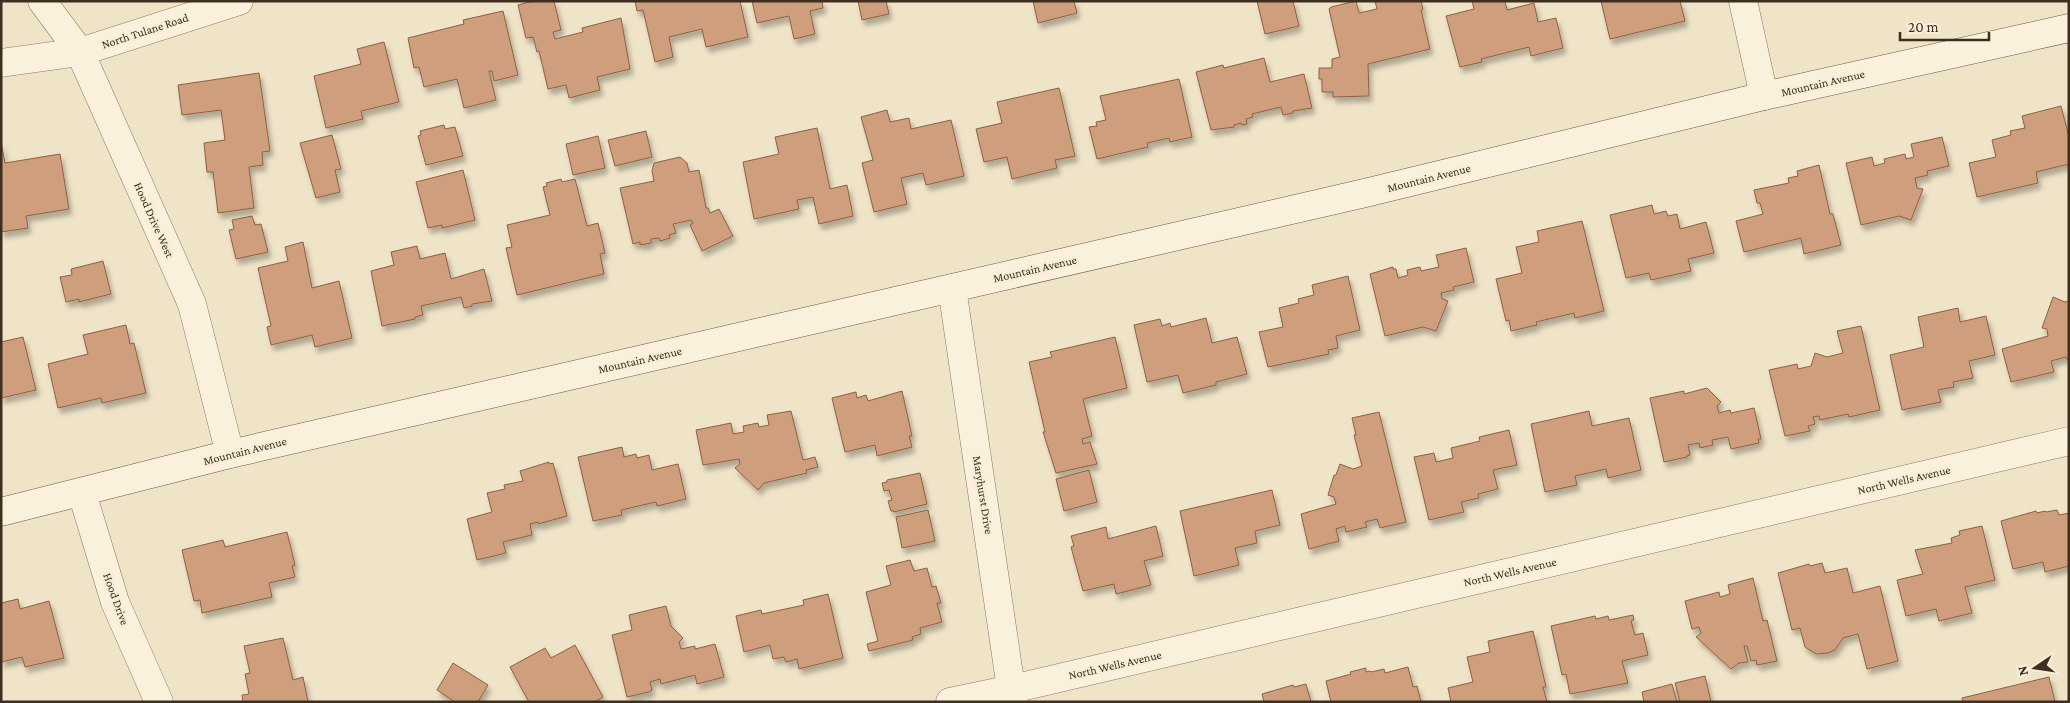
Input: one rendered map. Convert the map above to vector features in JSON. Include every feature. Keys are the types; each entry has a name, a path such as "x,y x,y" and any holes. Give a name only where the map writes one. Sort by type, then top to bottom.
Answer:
{"street":[{"name":"Hood Drive West","path":"42,1 80,52 192,304 230,454"},
{"name":"North Tulane Road","path":"1,63 80,52 238,1"},
{"path":"1743,1 1764,96"},
{"name":"Mountain Avenue","path":"1,512 230,454 1365,193 1764,96 2069,28"},
{"name":"Maryhurst Drive","path":"952,288 1013,695"},
{"name":"North Wells Avenue","path":"950,702 1013,695 2069,441"},
{"name":"Hood Drive","path":"82,493 115,602 159,702"}],"building":[{"path":"533,1 554,1 561,30 553,32 555,39 583,32 582,28 621,18 630,69 597,77 600,90 569,98 566,85 548,89 539,51 537,52 533,37 526,38 518,5"},
{"path":"635,1 740,1 748,37 706,47 702,29 669,37 673,57 655,62 643,10 637,11"},
{"path":"752,1 822,1 823,8 810,11 815,34 794,39 789,16 757,23"},
{"path":"858,1 886,1 889,14 862,20"},
{"path":"1033,1 1074,1 1077,13 1038,23"},
{"path":"1257,1 1293,1 1299,26 1265,34"},
{"path":"1356,1 1359,13 1377,9 1375,1 1421,1 1423,9 1421,10 1430,49 1368,64 1369,96 1333,97 1333,92 1322,92 1322,79 1319,79 1319,68 1332,68 1332,59 1340,57 1329,9"},
{"path":"1472,1 1505,1 1507,10 1534,3 1538,22 1556,18 1563,48 1531,56 1529,47 1481,59 1482,62 1460,67 1446,16 1474,9"},
{"path":"1601,1 1680,1 1685,21 1610,39"},
{"path":"503,11 518,75 494,81 492,71 489,71 496,100 464,108 457,79 424,87 419,67 414,68 408,38 464,24 463,20"},
{"path":"384,42 399,102 361,111 363,119 326,128 314,76 361,64 357,49"},
{"path":"1264,58 1270,82 1304,74 1312,108 1293,111 1293,113 1283,115 1281,107 1252,114 1253,117 1246,119 1247,124 1242,125 1241,123 1234,125 1234,127 1211,130 1196,72 1223,65 1224,68"},
{"path":"259,73 270,151 262,152 263,165 249,167 254,208 218,213 213,172 207,172 204,143 225,140 221,110 182,115 178,85"},
{"path":"1179,79 1192,137 1170,142 1169,138 1147,143 1148,147 1097,159 1089,127 1097,126 1096,122 1106,120 1100,96"},
{"path":"1059,88 1075,156 1055,160 1057,168 1012,179 1007,157 984,162 976,129 1002,123 997,102"},
{"path":"2061,106 2069,137 2069,164 2036,172 2038,183 1977,197 1969,163 1996,157 1992,140 2011,135 2010,131 2025,128 2022,116"},
{"path":"887,110 890,122 909,118 911,129 951,120 964,176 926,185 923,173 901,178 907,204 874,212 862,163 873,160 861,117"},
{"path":"444,125 445,129 455,127 463,156 426,165 418,136 421,135 420,131"},
{"path":"817,128 830,189 847,185 853,216 819,224 813,197 797,200 799,209 754,219 743,162 779,154 775,137"},
{"path":"646,131 652,157 615,166 608,140"},
{"path":"332,135 341,169 335,170 340,192 316,198 300,143"},
{"path":"598,136 605,168 573,175 566,144"},
{"path":"1942,137 1949,166 1927,171 1928,175 1915,178 1917,188 1923,189 1911,220 1899,216 1861,225 1846,163 1872,157 1874,166 1885,163 1884,159 1905,154 1906,159 1914,157 1911,144"},
{"path":"1,142 5,163 60,154 69,209 26,216 28,228 1,232"},
{"path":"680,157 687,163 689,172 699,170 706,208 708,208 710,213 719,209 733,236 702,251 690,225 693,223 691,220 673,224 676,233 669,235 670,238 660,241 659,238 651,239 651,243 640,245 640,242 633,244 620,188 654,181 652,171 654,163"},
{"path":"1819,165 1830,214 1833,214 1841,245 1804,254 1801,238 1744,252 1736,221 1763,214 1760,203 1757,203 1754,190 1789,183 1788,178 1798,176 1797,171"},
{"path":"463,170 475,220 442,228 442,225 428,228 416,182"},
{"path":"561,179 562,182 575,179 587,226 598,223 605,253 600,254 604,274 517,295 506,248 512,247 507,225 550,215 543,187 547,186 546,183"},
{"path":"1652,205 1654,214 1666,211 1668,216 1677,214 1680,229 1706,222 1714,253 1688,259 1691,271 1651,280 1649,273 1626,278 1610,215"},
{"path":"252,216 255,225 261,224 268,252 236,259 229,230 234,229 232,220"},
{"path":"1582,221 1604,311 1575,318 1574,313 1536,322 1537,325 1511,331 1509,320 1506,321 1496,279 1522,273 1516,247 1539,242 1537,231"},
{"path":"303,242 312,288 339,281 352,338 315,347 312,335 271,345 267,327 271,326 258,268 288,261 285,247"},
{"path":"417,246 420,259 445,253 451,279 484,269 492,301 472,304 472,306 464,308 461,297 421,306 423,315 415,317 415,319 382,326 371,271 394,265 391,252"},
{"path":"1466,248 1474,282 1453,287 1454,290 1441,293 1442,299 1448,301 1436,331 1423,327 1385,336 1370,274 1393,267 1393,269 1396,269 1398,278 1408,275 1407,270 1420,267 1421,271 1439,267 1436,255"},
{"path":"103,261 111,294 79,302 79,299 66,302 60,277 72,275 71,269"},
{"path":"1348,276 1360,330 1336,336 1338,348 1328,350 1329,354 1268,367 1259,332 1283,327 1279,308 1299,303 1298,299 1314,295 1312,285"},
{"path":"2053,297 2065,302 2069,301 2069,362 2066,357 2051,361 2054,372 2011,382 2002,349 2048,336 2047,329 2042,328"},
{"path":"1958,308 1960,322 1986,316 1995,355 1969,361 1973,378 1953,382 1954,387 1938,390 1941,402 1902,410 1890,355 1924,347 1918,317"},
{"path":"1206,318 1212,343 1237,337 1247,374 1216,382 1216,385 1183,393 1178,375 1147,382 1134,325 1160,319 1162,326 1170,323 1171,327"},
{"path":"126,325 130,344 134,343 146,393 102,403 101,398 58,408 48,364 88,354 83,335"},
{"path":"1861,326 1880,410 1849,417 1848,414 1820,420 1819,416 1813,417 1815,424 1808,426 1810,431 1785,436 1769,370 1797,364 1798,369 1811,366 1815,353 1827,357 1843,353 1837,331"},
{"path":"23,337 36,390 1,398 1,342"},
{"path":"1115,337 1127,388 1083,399 1092,436 1082,439 1083,444 1090,442 1097,464 1056,473 1043,432 1045,432 1029,362 1052,357 1050,352"},
{"path":"1707,388 1721,402 1717,406 1719,413 1730,410 1731,413 1754,408 1761,439 1758,439 1759,443 1731,449 1728,437 1712,440 1713,445 1700,448 1699,443 1688,445 1690,455 1664,462 1650,398 1684,391 1684,394"},
{"path":"902,391 912,436 909,436 912,447 877,456 875,445 845,452 832,398 856,392 857,398 866,395 868,401"},
{"path":"791,411 803,460 815,457 818,467 806,470 807,473 764,483 758,490 735,468 740,464 739,459 703,465 696,430 731,423 733,434 744,432 743,426 758,423 759,427 769,425 767,415"},
{"path":"1589,411 1592,426 1629,418 1641,470 1608,478 1606,469 1575,476 1577,485 1545,492 1531,424"},
{"path":"1379,412 1406,522 1380,528 1377,519 1365,522 1367,527 1346,532 1345,526 1336,529 1339,541 1309,549 1301,514 1336,504 1334,497 1328,495 1334,475 1336,475 1340,464 1353,469 1362,466 1354,435 1356,435 1352,418"},
{"path":"1509,430 1517,465 1493,470 1498,489 1478,494 1479,498 1461,502 1464,512 1429,520 1414,457 1434,453 1436,462 1453,458 1451,448 1480,441 1479,437"},
{"path":"622,447 624,457 636,454 637,458 649,455 652,470 678,464 686,499 657,506 656,502 621,510 622,515 593,521 578,457"},
{"path":"549,462 549,464 553,463 567,516 538,524 538,522 530,524 532,535 503,542 506,553 477,560 467,519 492,512 487,493 505,489 504,485 523,481 520,471"},
{"path":"1089,470 1097,502 1064,511 1056,479"},
{"path":"920,473 927,504 894,512 891,511 888,501 892,500 889,490 884,491 882,483 887,482 887,480"},
{"path":"1272,490 1280,525 1255,531 1257,543 1235,548 1239,565 1194,576 1180,511"},
{"path":"928,510 935,541 902,548 896,517"},
{"path":"2057,510 2059,515 2069,513 2069,566 2045,572 2043,562 2013,569 2001,521 2036,511 2037,513"},
{"path":"1156,526 1163,556 1144,561 1151,585 1116,594 1114,584 1083,591 1071,547 1074,546 1071,536 1106,527 1108,539"},
{"path":"1982,526 1995,580 1965,587 1972,613 1939,621 1936,609 1906,616 1897,580 1923,574 1915,550 1952,543 1951,538 1960,535 1959,531"},
{"path":"287,532 295,565 292,566 295,577 269,583 272,597 202,613 200,600 194,601 182,550 223,540 225,547"},
{"path":"910,560 914,571 927,568 932,587 936,586 941,603 937,603 942,622 920,628 921,634 912,637 913,640 869,651 867,644 878,641 866,592 891,585 886,566"},
{"path":"1822,563 1825,573 1847,568 1853,593 1880,586 1898,661 1867,669 1858,634 1843,638 1835,650 1828,653 1816,654 1805,647 1800,628 1792,630 1778,573 1809,564 1810,566"},
{"path":"1753,578 1763,621 1767,620 1777,661 1757,665 1756,660 1751,661 1747,646 1744,646 1748,662 1739,663 1731,669 1696,637 1701,633 1699,627 1692,629 1685,601 1719,592 1720,597 1730,594 1728,585"},
{"path":"828,594 843,658 799,669 797,659 786,662 784,657 773,659 770,645 744,652 736,616 761,610 762,614 804,605 803,600"},
{"path":"18,599 20,609 49,601 64,658 25,667 22,657 1,662 1,603"},
{"path":"666,606 671,626 683,638 679,642 681,649 695,646 695,649 715,644 724,677 697,684 695,675 661,684 660,679 650,682 652,690 649,692 627,697 612,635 632,630 629,615"},
{"path":"1633,615 1634,620 1631,621 1635,635 1643,633 1648,655 1622,661 1628,683 1570,694 1566,674 1562,675 1551,626 1595,616 1596,619 1608,616 1609,620"},
{"path":"1533,631 1546,687 1543,687 1547,702 1451,702 1448,688 1473,682 1467,657 1490,652 1488,641"},
{"path":"283,638 293,680 303,677 308,702 243,702 242,695 249,694 245,674 250,673 244,646"},
{"path":"575,645 603,697 594,702 529,702 510,667 545,648 551,658"},
{"path":"453,663 488,685 478,702 455,702 437,690"},
{"path":"1408,667 1413,687 1417,686 1421,702 1331,702 1326,681 1366,668 1366,672 1384,669 1385,673"},
{"path":"1705,676 1711,702 1680,702 1675,683"},
{"path":"2049,677 2055,702 1963,702 1962,698"},
{"path":"1306,684 1311,702 1264,702 1262,694 1293,685 1294,687"},
{"path":"1672,684 1677,702 1644,702 1642,692"}]}
